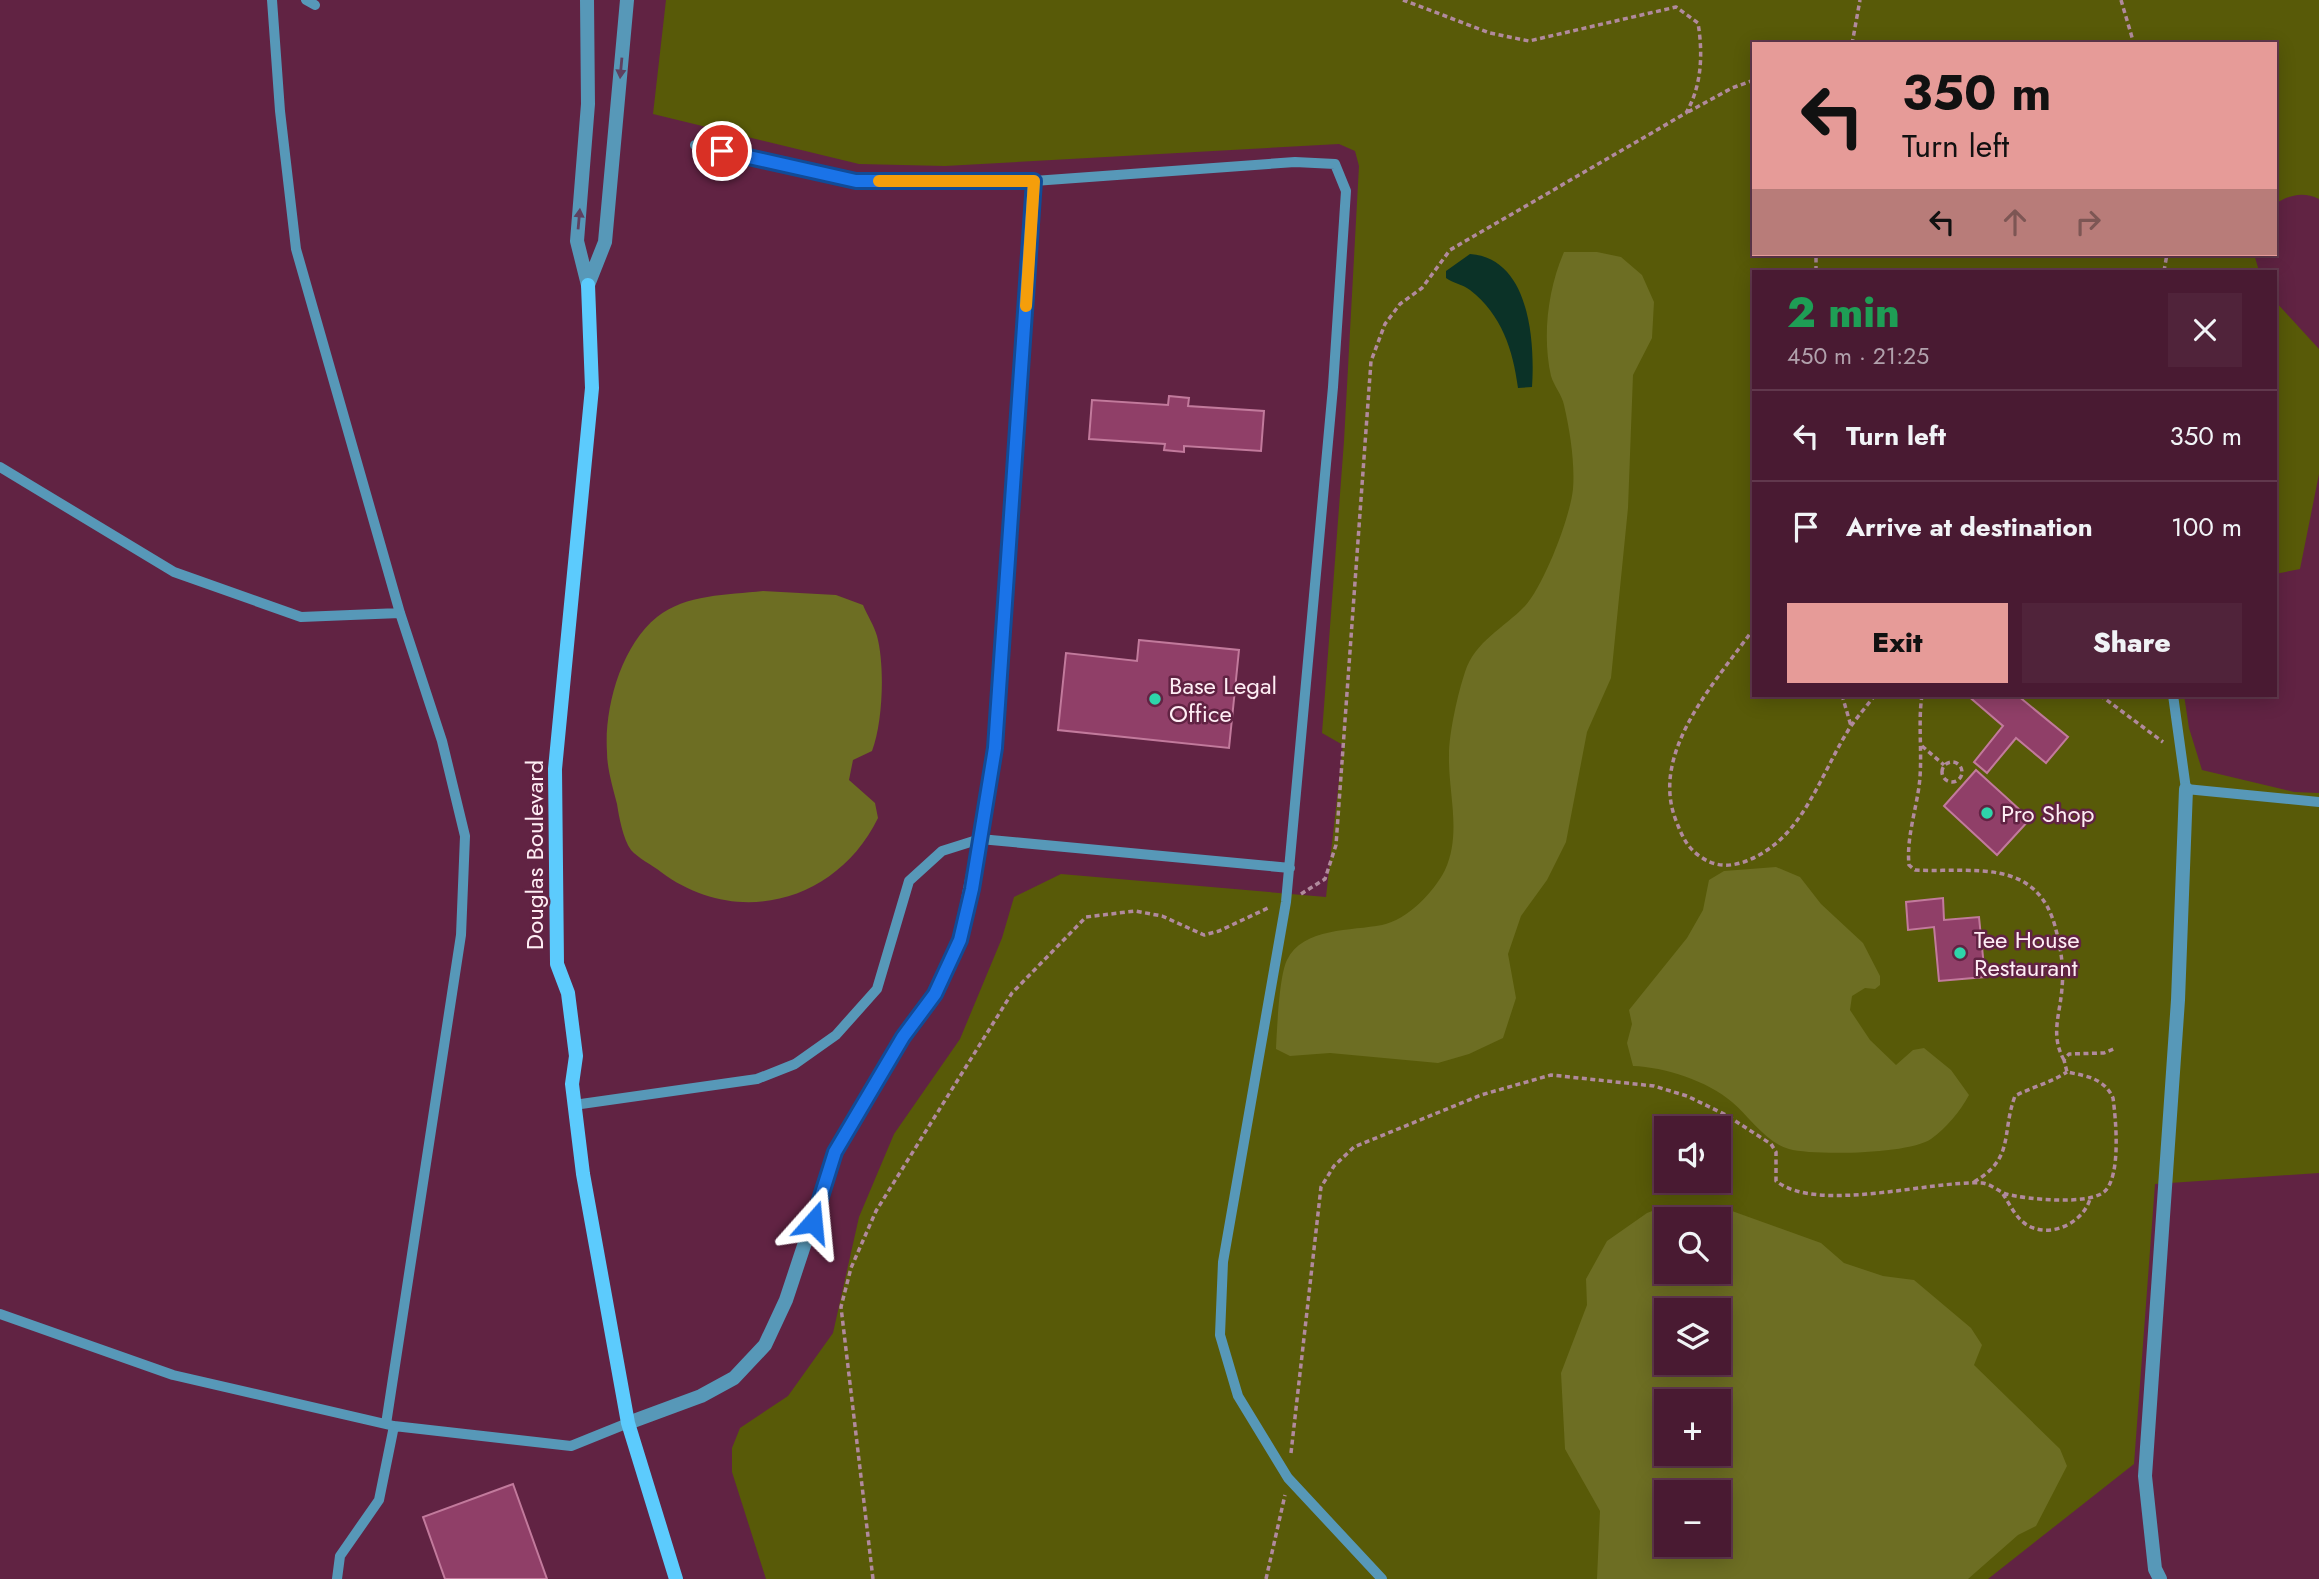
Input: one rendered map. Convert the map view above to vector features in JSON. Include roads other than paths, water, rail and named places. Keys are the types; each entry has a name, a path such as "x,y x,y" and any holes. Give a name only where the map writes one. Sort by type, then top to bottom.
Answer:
{"street":[{"path":"587,0 588,104 577,241 588,285"},
{"path":"588,285 605,242 627,0"},
{"name":"Douglas Boulevard","path":"588,285 592,388 555,769 557,964 568,993 576,1056 572,1084 574,1105 628,1423 676,1579"},
{"path":"2160,1579 2155,1569 2145,1476 2178,1000 2186,789"},
{"path":"628,1423 701,1396 734,1378 765,1345 786,1300 835,1152 903,1037 935,994 960,940 980,839"}],"lane":[{"path":"272,0 280,111 296,249 400,613 442,741 465,836 461,935 379,1500 340,1556 337,1579"},
{"path":"695,145 856,181 1034,181 1295,162 1335,164 1346,191 1333,387 1290,868 1223,1262 1220,1335 1238,1396 1288,1478 1382,1579"},
{"path":"980,839 995,748 1034,181"},
{"path":"0,467 174,572 300,617 400,613"},
{"path":"2173,697 2186,789 2319,802"},
{"path":"574,1105 757,1079 795,1064 836,1035 877,989 909,881 942,851 980,839 1290,868"},
{"path":"0,1314 173,1375 390,1425 571,1446 628,1423"}],"place":[{"name":"Base Legal Office","path":"1155,699"},
{"name":"Pro Shop","path":"1987,813"},
{"name":"Tee House Restaurant","path":"1960,953"}]}
